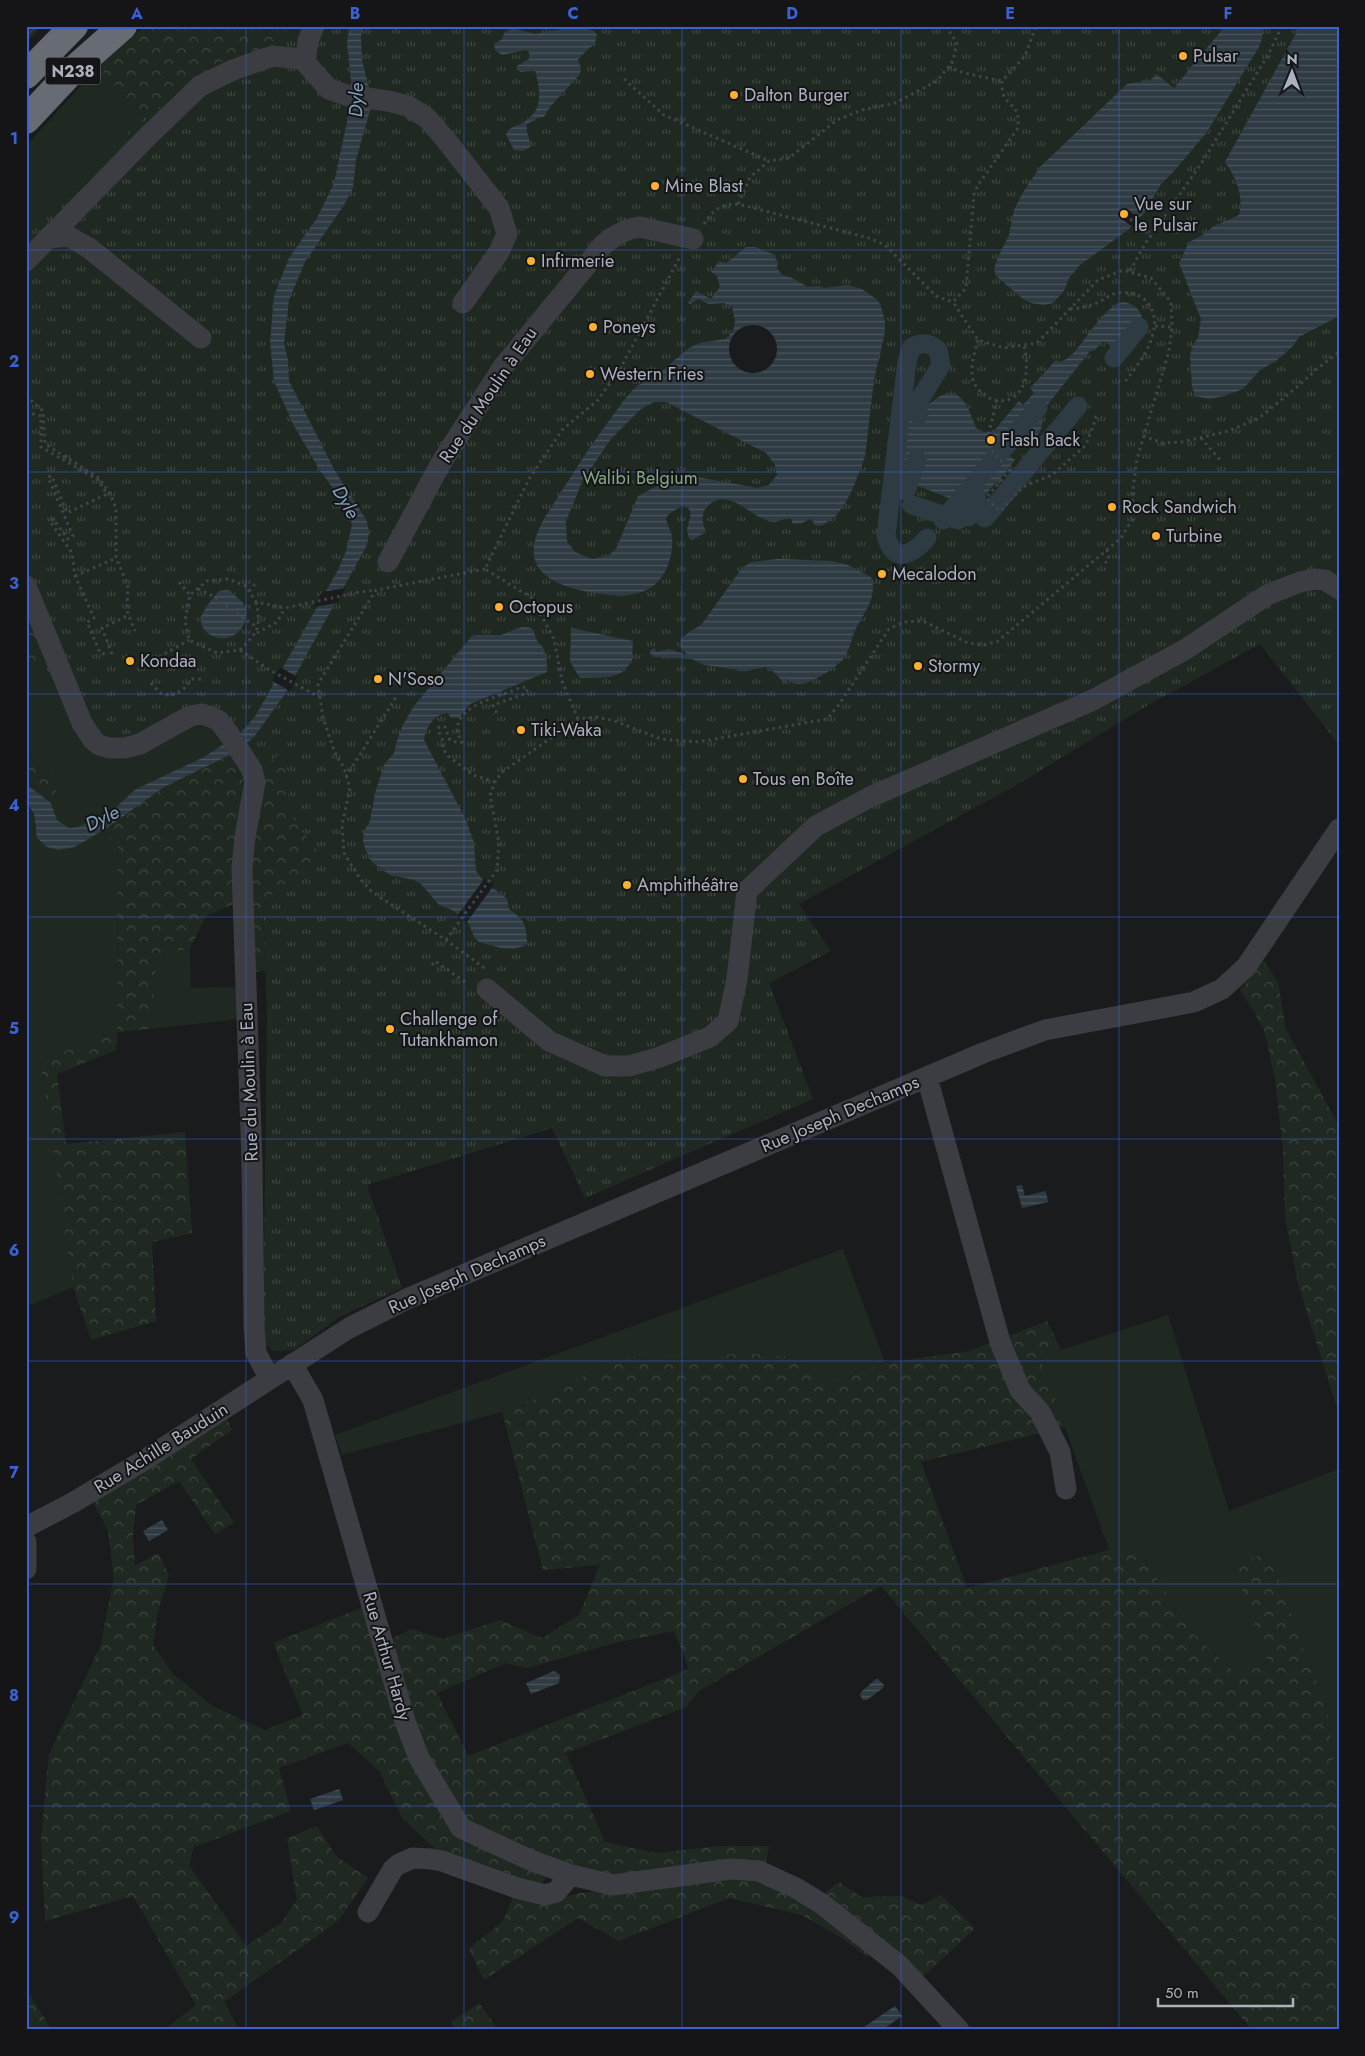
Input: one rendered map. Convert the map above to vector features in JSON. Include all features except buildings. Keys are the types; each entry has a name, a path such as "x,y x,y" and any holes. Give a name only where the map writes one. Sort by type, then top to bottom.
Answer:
{"highway":[{"name":"N238","path":"26,76 54,37 74,26"},
{"name":"N238","path":"26,120 71,72 123,26"}],"street":[{"path":"305,63 308,41 314,26"},
{"path":"26,261 200,86 233,70 273,56 302,59 328,89 346,95 408,106 427,118 452,147 498,208 507,234 499,252 462,303"},
{"path":"82,204 80,231 89,248"},
{"name":"Rue du Moulin à Eau","path":"388,562 441,463 503,368 604,244 633,228 640,227 693,240"},
{"path":"49,238 68,236 89,248 201,338"},
{"path":"491,983 549,1041 605,1066 629,1066 660,1057 710,1037 728,1021 737,979 747,891 816,826 870,797 1093,700 1186,649 1267,595 1300,582 1314,579 1325,580 1339,589"},
{"name":"Rue du Moulin à Eau","path":"26,586 82,723 93,740 99,745 109,748 124,748 140,744 190,716 202,714 219,722 229,734 253,776 245,837 242,889 252,1162 256,1353 270,1379"},
{"name":"Rue Joseph Dechamps","path":"292,1364 349,1328 409,1298 927,1077 1045,1030 1194,1002 1222,989 1246,967 1339,830"},
{"path":"927,1077 1000,1342 1020,1390 1040,1412 1060,1452 1066,1489"},
{"name":"Rue Achille Bauduin","path":"26,1527 74,1502 138,1464 292,1364"},
{"name":"Rue Arthur Hardy","path":"292,1364 313,1400 406,1724 419,1758 461,1828 528,1859 571,1875 613,1885 731,1869 759,1872 796,1888 822,1904 900,1966 959,2030"},
{"path":"26,1542 26,1569"},
{"path":"368,1912 393,1869 413,1858 442,1861 517,1888 545,1895 556,1892 571,1875"}],"path":[{"path":"738,204 750,177 769,161 789,158 837,120 862,110 895,103 937,81 953,60 957,42 946,26"},
{"path":"953,302 966,288 974,194 978,185 1018,128 1019,116 1003,93 1002,81 1024,56 1036,26"},
{"path":"1130,271 1151,235 1201,164 1268,55 1282,26"},
{"path":"948,67 964,73 1002,81"},
{"path":"624,79 664,115 769,161"},
{"path":"446,940 498,870 499,857 496,822 490,795 495,782 501,773 578,719 596,717 615,721 661,739 698,742 810,723 826,718 838,706 889,629 904,622 923,621 968,643 984,645 998,641 1121,538 1132,520 1133,489 1137,459 1169,350 1172,327 1171,302 1151,278 1123,270 1098,280 1037,343 1004,348 978,340 953,302 936,296 885,245 869,238 738,204 725,205 712,212 679,258 620,369 598,400 562,430 529,479 485,569"},
{"path":"1125,215 1151,235"},
{"path":"1070,309 1088,306 1116,293 1135,294 1151,306 1155,326 1136,367 1124,383"},
{"path":"1155,326 1172,327"},
{"path":"978,340 972,375 977,389 986,397 997,400 1011,399 1019,392 1024,382 1027,355 1024,345"},
{"path":"1143,436 1163,443 1182,442 1228,431 1258,419 1339,352"},
{"path":"26,396 43,411 45,444 99,478 110,494 116,508 116,558 128,585 128,615 135,631"},
{"path":"997,400 989,432 991,450 1010,470 986,498 1000,511 1024,487 1052,475 1086,445 1096,418 1094,416"},
{"path":"26,412 41,416 41,447 98,480 107,494 67,513 52,476 48,477 73,536 68,539 52,519 50,521 72,553 75,576 94,618 87,622 100,653 110,654 102,628 128,615"},
{"path":"1201,438 1220,460"},
{"path":"1105,563 1109,559 1106,550"},
{"path":"75,576 116,558"},
{"path":"256,602 286,608 298,604 485,569 532,598 554,639 562,682 578,719"},
{"path":"189,640 185,620 190,595 207,581 228,579 246,586 256,602 260,616 257,633"},
{"path":"179,582 190,595"},
{"path":"249,591 256,583"},
{"path":"198,589 212,595 258,628"},
{"path":"376,590 318,684 324,718 335,753 344,768 350,788 342,826 344,853 361,880 372,892 446,940 491,983 483,995 435,961 432,965"},
{"path":"189,640 217,653 240,650 257,633 277,622 286,608"},
{"path":"160,657 189,640"},
{"path":"240,650 268,670 320,697"},
{"path":"151,683 162,695 174,696 184,690 192,679 203,680"},
{"path":"492,705 525,694 528,691 527,687 519,688 471,707 460,721 457,731 462,742 450,740 445,727 439,726 438,730 443,741 443,749 448,756 473,775 495,782"},
{"path":"346,776 396,697"},
{"path":"490,699 498,716"}],"shaded area":[{"path":"26,26 42,26 26,43"}],"green space":[{"path":"144,26 302,26 276,46 223,62 145,117 98,67"},
{"name":"Walibi Belgium","path":"302,26 1339,26 1339,745 1260,644 1150,704 1018,784 799,904 831,951 769,983 813,1099 585,1198 552,1128 367,1185 402,1288 341,1316 294,1350 274,1351 263,1343 267,1017 263,902 321,856 288,812 289,775 282,754 246,774 222,738 204,722 192,723 141,752 79,739 40,655 41,640 26,602 26,238 70,187 145,117 223,62 276,46"},
{"path":"98,67 145,117 187,88 26,254 26,146"},
{"path":"26,602 39,635 41,648 39,659 26,688"},
{"path":"40,655 79,739 204,722 214,728 226,743 202,758 136,789 115,808 78,827 69,828 57,820 51,803 63,775 35,766 26,750 26,688"},
{"path":"285,694 334,856 263,903 265,971 255,972 247,904 232,905 206,916 190,948 158,956 150,1029 118,1032 116,1050 57,1074 66,1144 185,1132 192,1233 152,1242 156,1321 91,1340 73,1287 40,1060 117,1032 118,846 110,840 107,828 164,787 232,754"},
{"path":"26,750 35,766 63,775 51,803 26,784"},
{"path":"26,801 34,814 35,828 75,847 107,828 110,840 118,846 117,1032 40,1060 73,1287 26,1307"},
{"path":"190,948 191,988 238,987 242,1019 150,1029 158,956"},
{"path":"1264,961 1278,982 1286,1029 1339,1126 1339,1414 1299,1287 1285,1218 1283,1149 1275,1079 1264,1030 1240,990"},
{"path":"843,1249 885,1363 827,1382 793,1357 741,1353 678,1360 621,1356 564,1387 502,1412 342,1455 335,1435"},
{"path":"1168,1315 1229,1511 1339,1469 1339,1793 1336,1786 1327,1708 1299,1638 1269,1551 1234,1567 1269,1662 1239,1677 1189,1629 1138,1548 1109,1550 1040,1357"},
{"path":"1047,1321 1061,1350 1040,1357 1065,1427 921,1462 967,1588 1109,1550 1138,1548 1189,1629 1239,1677 1268,1662 1234,1567 1269,1551 1299,1638 1327,1708 1336,1786 1339,1793 1339,2030 1252,2030 881,1586 699,1691 686,1707 566,1753 605,1842 657,1853 718,1846 769,1846 765,1868 619,1877 576,1870 464,1823 425,1757 388,1640 412,1629 443,1639 500,1620 542,1638 579,1615 600,1565 543,1570 502,1412 564,1387 621,1356 678,1360 741,1353 793,1357 827,1382 885,1363 969,1351","holes":["674,1631 689,1669 468,1756 437,1693 506,1663 527,1668 615,1643"]},
{"path":"225,1415 232,1430 191,1459 234,1523 215,1534 179,1481 136,1505 133,1535 135,1566 158,1553 169,1575 158,1611 153,1645 173,1674 214,1707 265,1730 303,1715 273,1643 366,1606 457,1830 550,1873 538,1887 438,1851 403,1819 379,1771 348,1743 279,1768 291,1811 194,1847 189,1865 246,1946 281,1923 297,1900 287,1838 317,1826 336,1856 368,1878 338,1921 224,2002 239,2030 164,2030 196,2005 133,1896 45,1921 41,1840 49,1754 100,1647 114,1578 108,1531 92,1500"},
{"path":"758,1874 873,1951 867,1957 845,1940 802,1915 729,1898 619,1941 578,1918 484,1980 469,1949 503,1921 514,1895 543,1902 580,1893"},
{"path":"839,1882 861,1897 901,1896 921,1905 941,1895 975,1928 924,1976 885,1941 820,1897"},
{"path":"26,1989 52,2030 26,2030"},
{"path":"479,2003 498,2030 457,2030 451,2022"}],"water":[{"name":"Dyle","path":"349,26 363,26 361,36 362,60 369,88 371,107 356,160 353,188 344,205 305,262 289,300 284,343 288,360 289,381 335,471 367,521 369,533 367,545 285,694 253,738 232,754 164,787 107,828 75,847 58,850 47,847 37,838 34,814 26,801 26,784 51,803 57,820 69,828 78,827 115,808 136,789 202,758 240,734 256,715 338,570 346,551 352,525 348,509 319,469 293,424 274,381 270,342 274,296 289,258 317,218 334,183 351,103 351,80 347,44"},
{"path":"578,26 594,31 597,35 595,43 578,59 581,68 580,74 549,108 544,117 527,124 530,147 523,151 514,150 506,134 508,130 533,115 539,102 539,87 535,70 521,72 517,70 517,66 529,59 529,52 526,50 502,55 495,50 494,44 502,39 504,33 512,28 535,34"},
{"path":"1225,26 1260,26 1263,29 1262,38 1259,47 1207,132 1161,184 1145,212 1129,229 1080,265 1069,278 1064,291 1053,303 1044,305 1031,303 1023,299 996,276 994,269 1009,235 1014,210 1040,167 1127,84 1151,80 1156,74 1174,88"},
{"path":"1300,26 1339,26 1339,316 1299,337 1293,346 1276,361 1260,370 1243,389 1209,399 1195,396 1192,386 1190,357 1192,346 1198,338 1201,319 1179,263 1189,242 1203,235 1214,226 1239,215 1240,194 1233,174 1225,162"},
{"path":"746,247 755,247 776,256 775,259 778,261 777,268 782,275 790,277 808,287 819,286 824,288 847,285 862,289 880,304 885,321 885,332 874,380 865,457 846,502 836,516 821,526 814,525 810,519 802,523 793,524 791,519 772,522 761,518 730,500 722,499 715,501 707,507 703,513 706,532 692,540 689,538 687,530 691,512 688,508 682,506 666,518 672,537 671,556 666,570 651,588 630,595 607,595 584,591 556,582 545,575 538,567 534,558 537,533 545,517 590,447 627,396 637,386 662,371 689,348 700,343 725,339 729,336 734,328 735,321 732,307 724,303 709,304 698,299 690,304 688,303 696,291 711,299 720,287 717,276 711,272 719,261 726,263","holes":["654,402 666,402 766,453 775,465 777,475 769,485 758,488 680,474 638,496 616,549 608,556 592,559 575,552 567,541 566,521 582,482 610,440 641,409"]},
{"path":"1122,302 1137,308 1141,315 1143,329 1136,343 1129,348 1122,344 1114,350 1106,342 1102,342 1095,350 1090,351 1045,408 1039,434 1031,439 1018,425 997,446 1015,460 982,499 985,503 981,508 975,511 962,503 903,480 896,467 887,464 888,460 901,460 905,452 907,408 902,407 905,397 913,395 918,391 922,392 921,401 929,404 943,395 956,395 965,403 976,428 984,432 993,432 1019,401 1023,405 1034,393 1030,388 1056,360 1059,362 1073,353 1104,314"},
{"path":"778,559 832,561 848,565 871,577 873,583 872,595 841,662 810,682 799,684 786,678 785,684 770,668 766,667 746,671 704,665 692,659 654,657 650,653 654,648 657,652 669,649 687,655 680,646 681,638 702,624 742,568 751,562"},
{"path":"228,590 240,599 244,605 246,619 240,630 232,636 216,637 209,634 203,628 201,621 203,613 219,591"},
{"path":"522,627 532,629 537,641 543,648 547,672 470,704 459,718 451,718 448,713 439,716 429,726 424,740 466,820 474,843 476,871 483,880 507,899 509,909 521,919 525,926 527,942 524,946 513,949 479,942 474,937 469,924 452,910 439,905 421,884 414,880 390,875 372,862 363,841 364,831 370,821 375,793 384,765 394,753 403,725 414,706 471,637 474,635 501,635"},
{"path":"571,628 633,641 632,662 621,673 610,677 580,678 570,662"},
{"path":"1022,1185 1025,1196 1046,1191 1048,1202 1022,1208 1016,1186"},
{"path":"162,1520 168,1530 149,1541 143,1531"},
{"path":"554,1671 560,1675 559,1683 531,1694 526,1683"},
{"path":"876,1679 884,1685 883,1688 867,1700 863,1700 860,1695 861,1692"},
{"path":"339,1789 343,1800 314,1810 310,1799"},
{"path":"895,2006 902,2016 882,2030 865,2030 864,2027"}],"pier":[{"path":"1126,208 1141,220 1134,228 1119,217"},
{"path":"753,325 762,327 770,332 775,340 777,349 775,358 770,366 762,371 753,373 744,371 736,366 731,358 729,349 731,340 736,332 744,327"},
{"path":"346,588 337,603 314,607 322,592"},
{"path":"280,667 297,677 290,691 272,681"},
{"path":"485,878 494,885 466,923 457,916"}],"waterway":[{"path":"1114,358 1139,327"},
{"path":"919,415 917,404 941,365 938,350 931,345 925,344 911,348 907,362 886,535 893,551 898,554 904,554 915,549 927,538"},
{"path":"985,518 1078,406"},
{"path":"943,520 1038,408"},
{"path":"906,491 917,459"},
{"path":"968,517 977,507 973,489"},
{"path":"912,505 958,520"}],"place":[{"name":"Pulsar","path":"1183,56"},
{"name":"Dalton Burger","path":"734,95"},
{"name":"Mine Blast","path":"655,186"},
{"name":"Vue sur le Pulsar","path":"1124,214"},
{"name":"Infirmerie","path":"531,261"},
{"name":"Poneys","path":"593,327"},
{"name":"Western Fries","path":"590,374"},
{"name":"Flash Back","path":"991,440"},
{"name":"Rock Sandwich","path":"1112,507"},
{"name":"Turbine","path":"1156,536"},
{"name":"Mecalodon","path":"882,574"},
{"name":"Octopus","path":"499,607"},
{"name":"Kondaa","path":"130,661"},
{"name":"Stormy","path":"918,666"},
{"name":"N'Soso","path":"378,679"},
{"name":"Tiki-Waka","path":"521,730"},
{"name":"Tous en Boîte","path":"743,779"},
{"name":"Amphithéâtre","path":"627,885"},
{"name":"Challenge of Tutankhamon","path":"390,1029"}]}
